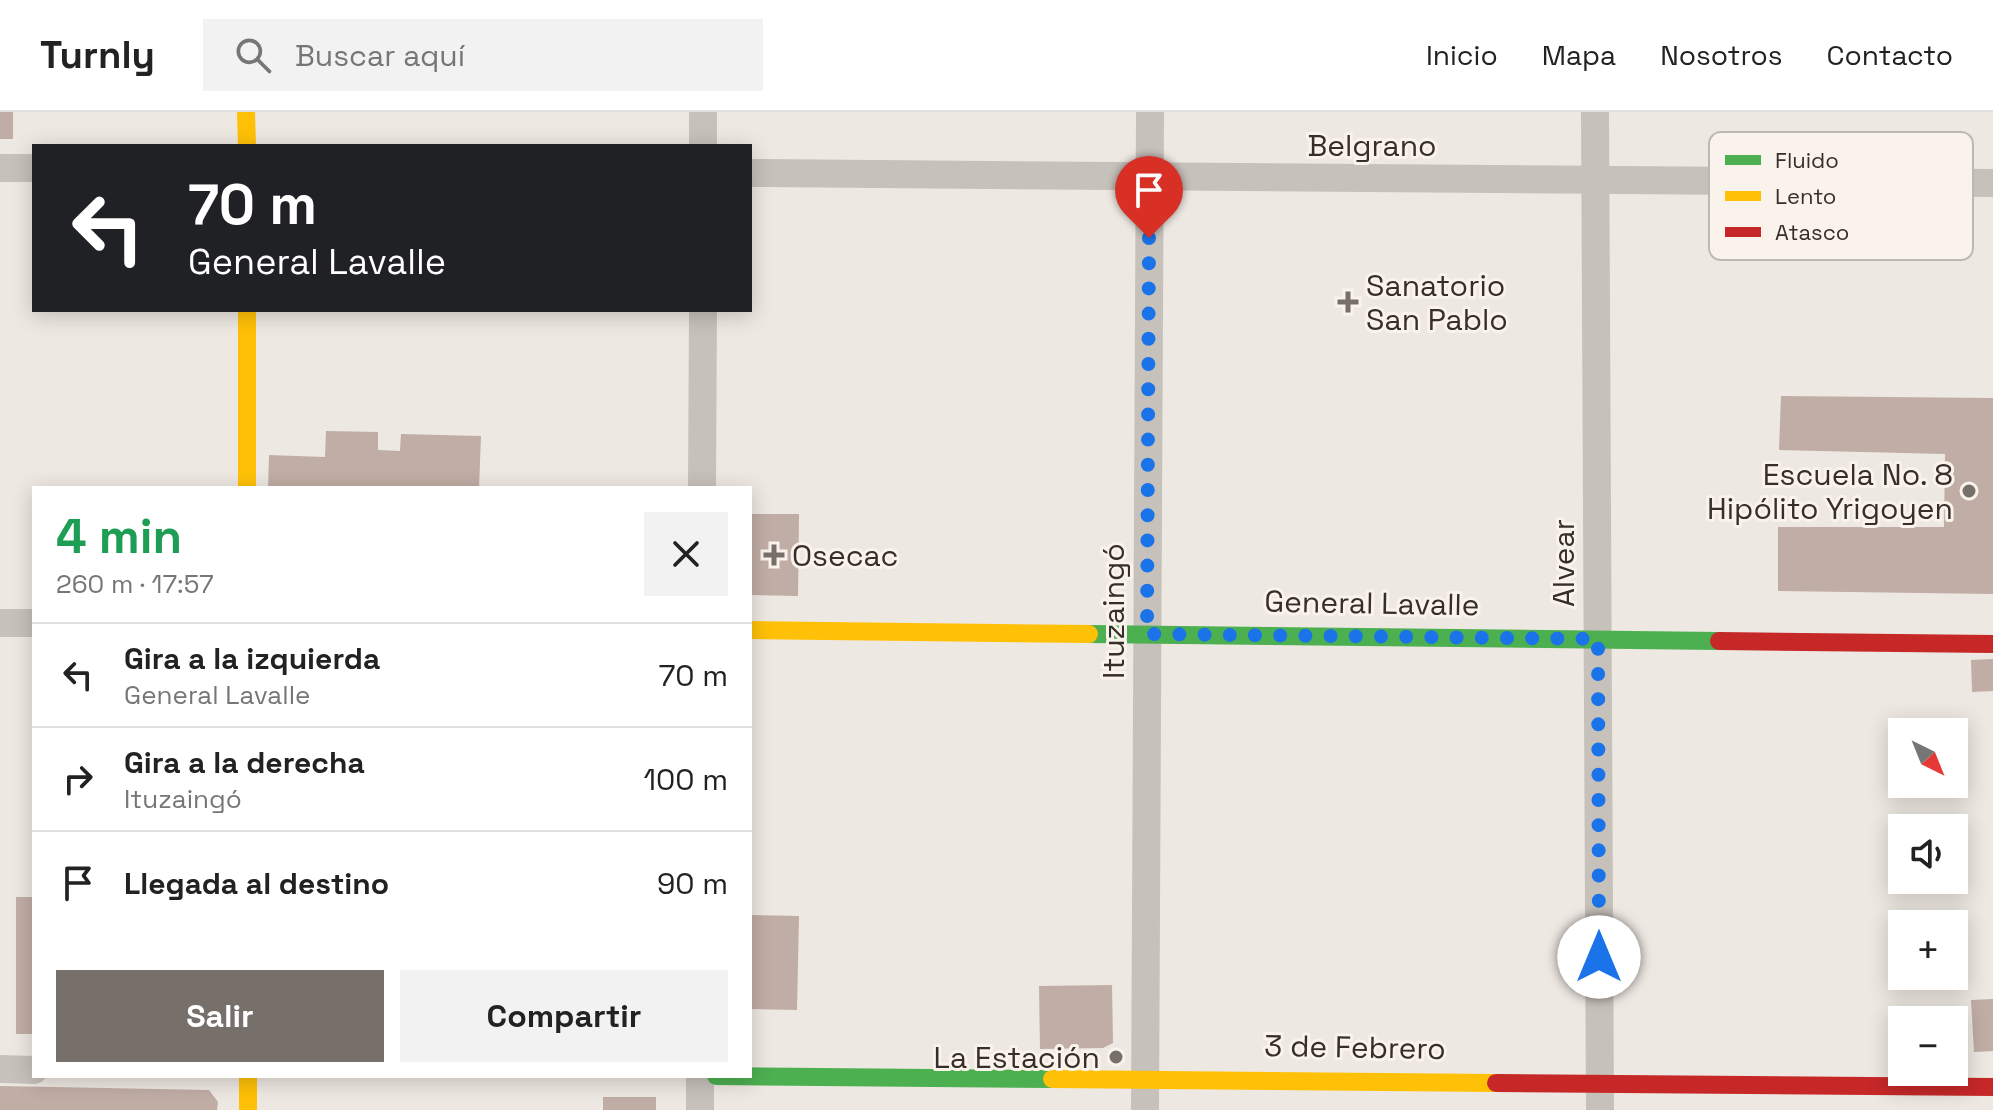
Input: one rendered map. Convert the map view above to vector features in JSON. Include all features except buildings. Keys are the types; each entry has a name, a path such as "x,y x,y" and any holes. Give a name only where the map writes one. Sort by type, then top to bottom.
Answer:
{"street":[{"path":"246,112 247,144"},
{"path":"703,112 703,144"},
{"name":"Ituzaingó","path":"1145,1110 1150,112"},
{"name":"Alvear","path":"1595,112 1600,1097"},
{"path":"0,168 32,168"},
{"name":"Belgrano","path":"752,173 1709,181"},
{"name":"Belgrano","path":"1973,183 1993,183"},
{"path":"247,312 247,486"},
{"path":"702,486 703,312"},
{"path":"0,623 32,623"},
{"name":"General Lavalle","path":"752,630 1993,644"},
{"path":"0,1069 32,1070"},
{"name":"3 de Febrero","path":"752,1076 1145,1079 1600,1097 1993,1087"},
{"path":"248,1078 248,1110"},
{"path":"700,1078 700,1110"}],"traffic: fast":[{"path":"1089,634 1719,641"},
{"path":"752,1076 1052,1079"}],"traffic: slow":[{"path":"246,112 247,144"},
{"path":"247,312 247,486"},
{"path":"752,630 1089,634"},
{"path":"248,1078 248,1110"},
{"path":"1052,1079 1496,1083"}],"traffic: jam":[{"path":"1719,641 1993,644"},
{"path":"1496,1083 1993,1087"}],"place":[{"name":"Sanatorio San Pablo","path":"1348,302"},
{"name":"Escuela No. 8 Hipólito Yrigoyen","path":"1969,491"},
{"name":"Osecac","path":"774,555"},
{"name":"La Estación","path":"1116,1057"}],"route":[{"path":"1149,238 1147,634 1598,639 1599,957"}]}
